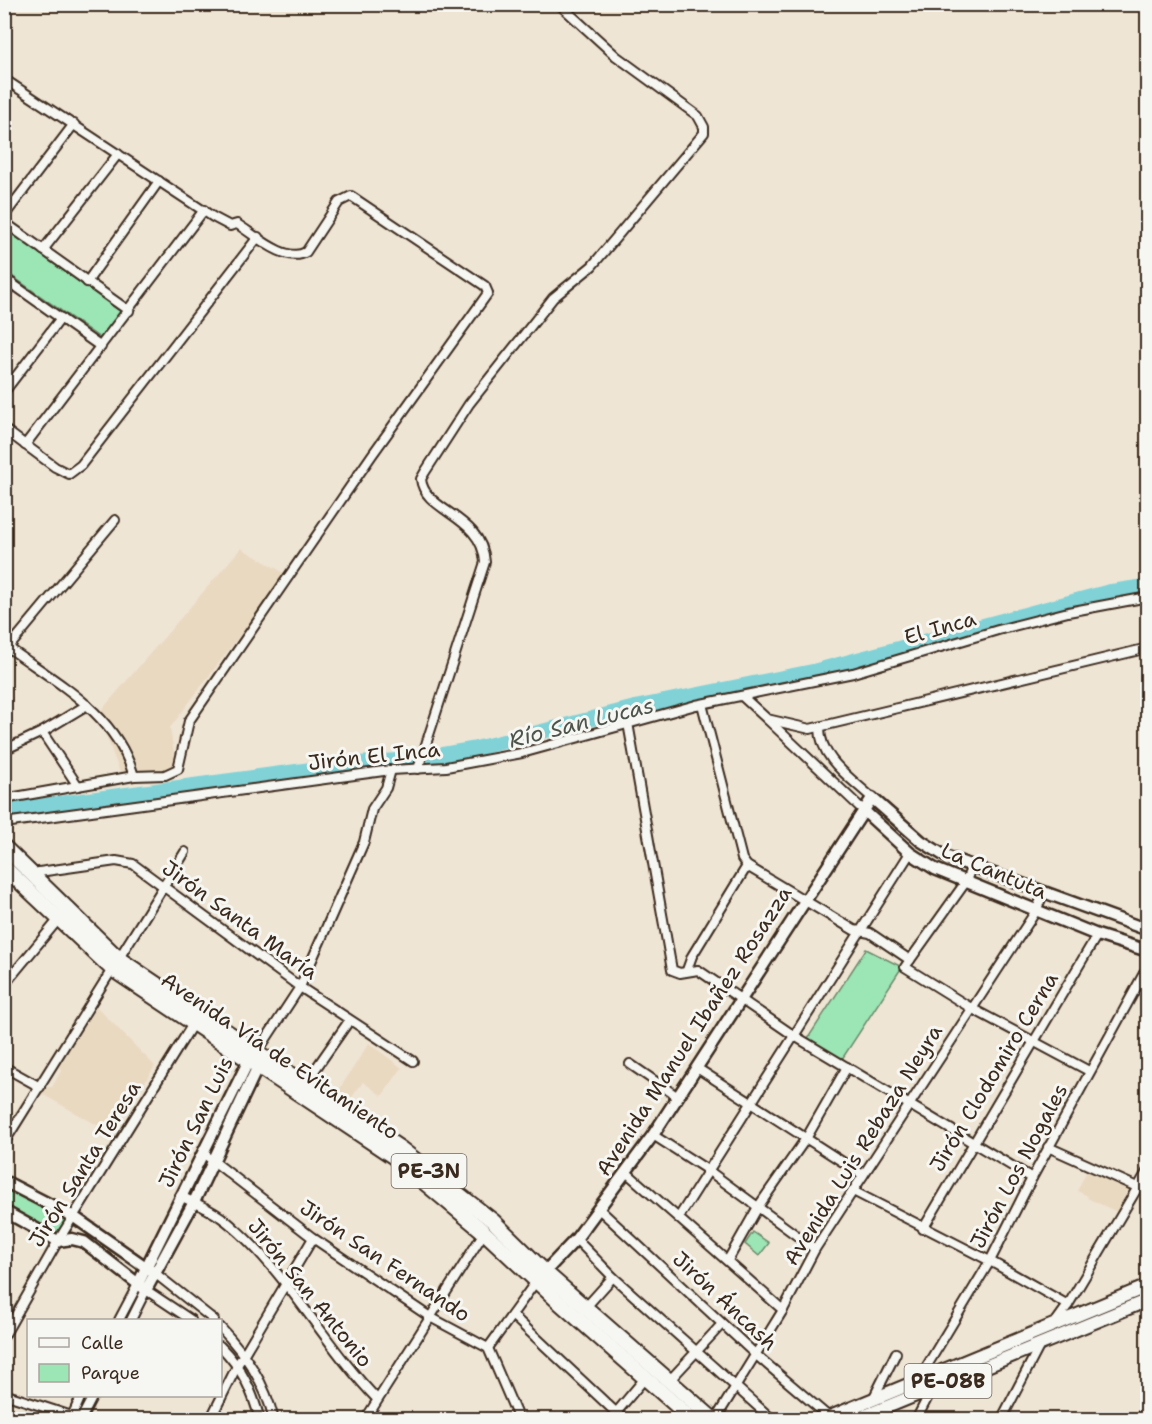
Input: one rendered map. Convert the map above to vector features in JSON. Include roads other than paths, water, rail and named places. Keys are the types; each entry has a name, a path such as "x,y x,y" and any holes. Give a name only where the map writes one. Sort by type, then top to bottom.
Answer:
{"highway":[{"name":"PE-3N","path":"4,846 115,964"},
{"name":"PE-3N","path":"4,867 58,920"},
{"name":"Avenida Vía de Evitamiento","path":"58,920 115,964 370,1134"},
{"name":"PE-3N","path":"255,1058 305,1084 489,1226 542,1276 586,1307 693,1419"},
{"name":"PE-3N","path":"542,1276 560,1303 650,1373 669,1381 714,1419"}],"main road":[{"name":"PE-08B","path":"826,1418 1148,1286"},
{"name":"PE-08B","path":"855,1419 1148,1300"}],"street":[{"path":"419,767 485,562 483,545 474,531 426,494 422,487 425,472 469,404 553,298 592,266 704,133 704,127 698,116 616,57 559,4"},
{"path":"4,79 204,210 230,226 237,224 286,254 299,256 306,252 339,202 351,196 484,286 487,295 365,465 189,721 178,769 165,775 134,776 4,799"},
{"path":"4,216 74,124"},
{"path":"43,250 118,153"},
{"path":"87,282 159,181"},
{"path":"25,444 204,210"},
{"path":"4,222 129,311"},
{"path":"4,429 55,467 69,474 81,465 258,237"},
{"path":"4,278 101,347"},
{"path":"4,295 12,284"},
{"path":"4,392 61,318"},
{"path":"115,520 7,650 87,705 104,720 129,760 134,776"},
{"name":"El Inca","path":"742,696 853,673 1068,612 1148,597"},
{"path":"767,719 804,729 820,728 1148,648"},
{"name":"Jirón El Inca","path":"4,823 391,770 446,767 522,753 628,723 742,696"},
{"name":"La Cantuta","path":"742,696 910,853 935,869 1097,935 1148,951"},
{"path":"702,704 742,859 747,866 859,931 870,933 907,963 971,1008 1089,1071"},
{"path":"4,750 42,732 87,705"},
{"path":"628,723 670,963 676,973 698,970 793,1035 1032,1178"},
{"name":"La Cantuta","path":"820,728 820,739 825,753 927,846 945,856 1148,930"},
{"path":"796,746 799,735 804,729"},
{"path":"42,732 78,786"},
{"path":"255,1058 300,987 364,842 372,808 386,788 391,770"},
{"name":"Avenida Manuel Ibañez Rosazza","path":"542,1276 576,1239 653,1135 804,898 872,798"},
{"path":"4,1143 165,888 185,852"},
{"path":"679,1217 910,853"},
{"name":"Jirón Santa María","path":"30,873 126,862 349,1021 413,1061"},
{"path":"687,970 692,956 747,866"},
{"path":"907,963 965,883 972,866"},
{"name":"Avenida Luis Rebaza Neyra","path":"714,1419 783,1310 815,1249 1036,911 1044,892"},
{"path":"4,985 58,920"},
{"name":"Jirón Clodomiro Cerna","path":"923,1229 1097,935"},
{"name":"Jirón Los Nogales","path":"919,1380 990,1261 1048,1147 1148,966"},
{"name":"Jirón Santa Teresa","path":"4,1336 58,1241 197,1018"},
{"path":"305,1084 349,1021"},
{"name":"Jirón San Luis","path":"131,1319 146,1267 180,1196 255,1058"},
{"name":"Jirón San Luis","path":"120,1319 142,1287 156,1274 194,1202 255,1058"},
{"path":"630,1064 678,1097"},
{"path":"4,1067 40,1087"},
{"path":"728,1260 758,1207 807,1137 847,1067"},
{"path":"697,1068 863,1175"},
{"path":"653,1135 709,1171 815,1249"},
{"path":"1048,1147 1137,1187"},
{"name":"Jirón San Fernando","path":"203,1153 313,1238 430,1317 488,1348"},
{"path":"1001,1419 1041,1342 1068,1305 1148,1170"},
{"path":"626,1172 783,1310"},
{"path":"4,1181 74,1217 156,1274 213,1319"},
{"path":"853,1191 923,1229 990,1261 1068,1305"},
{"name":"Jirón San Antonio","path":"180,1196 230,1224 285,1285 349,1370 377,1399"},
{"name":"Jirón Áncash","path":"599,1209 826,1418"},
{"path":"4,1211 58,1241 72,1239 84,1242 142,1287 189,1319"},
{"path":"365,1419 489,1226"},
{"path":"222,1395 244,1353 313,1238"},
{"path":"576,1239 613,1276 773,1419"},
{"path":"519,1419 488,1348 542,1276"},
{"path":"586,1307 613,1276"},
{"path":"512,1315 620,1416"},
{"path":"669,1381 722,1324"},
{"path":"222,1329 244,1353 263,1385 273,1419"},
{"path":"222,1348 238,1364 252,1391 260,1419"},
{"path":"873,1400 896,1353"},
{"path":"610,1419 620,1416 650,1373"},
{"path":"916,1419 932,1388"},
{"path":"4,1394 82,1419 92,1397"},
{"path":"71,1417 80,1397"},
{"path":"210,1419 221,1397"},
{"path":"1139,1419 1148,1405"}],"waterway":[{"name":"Río San Lucas","path":"4,811 352,764 417,759 474,749 637,707 815,671 1108,592 1148,586"}]}
